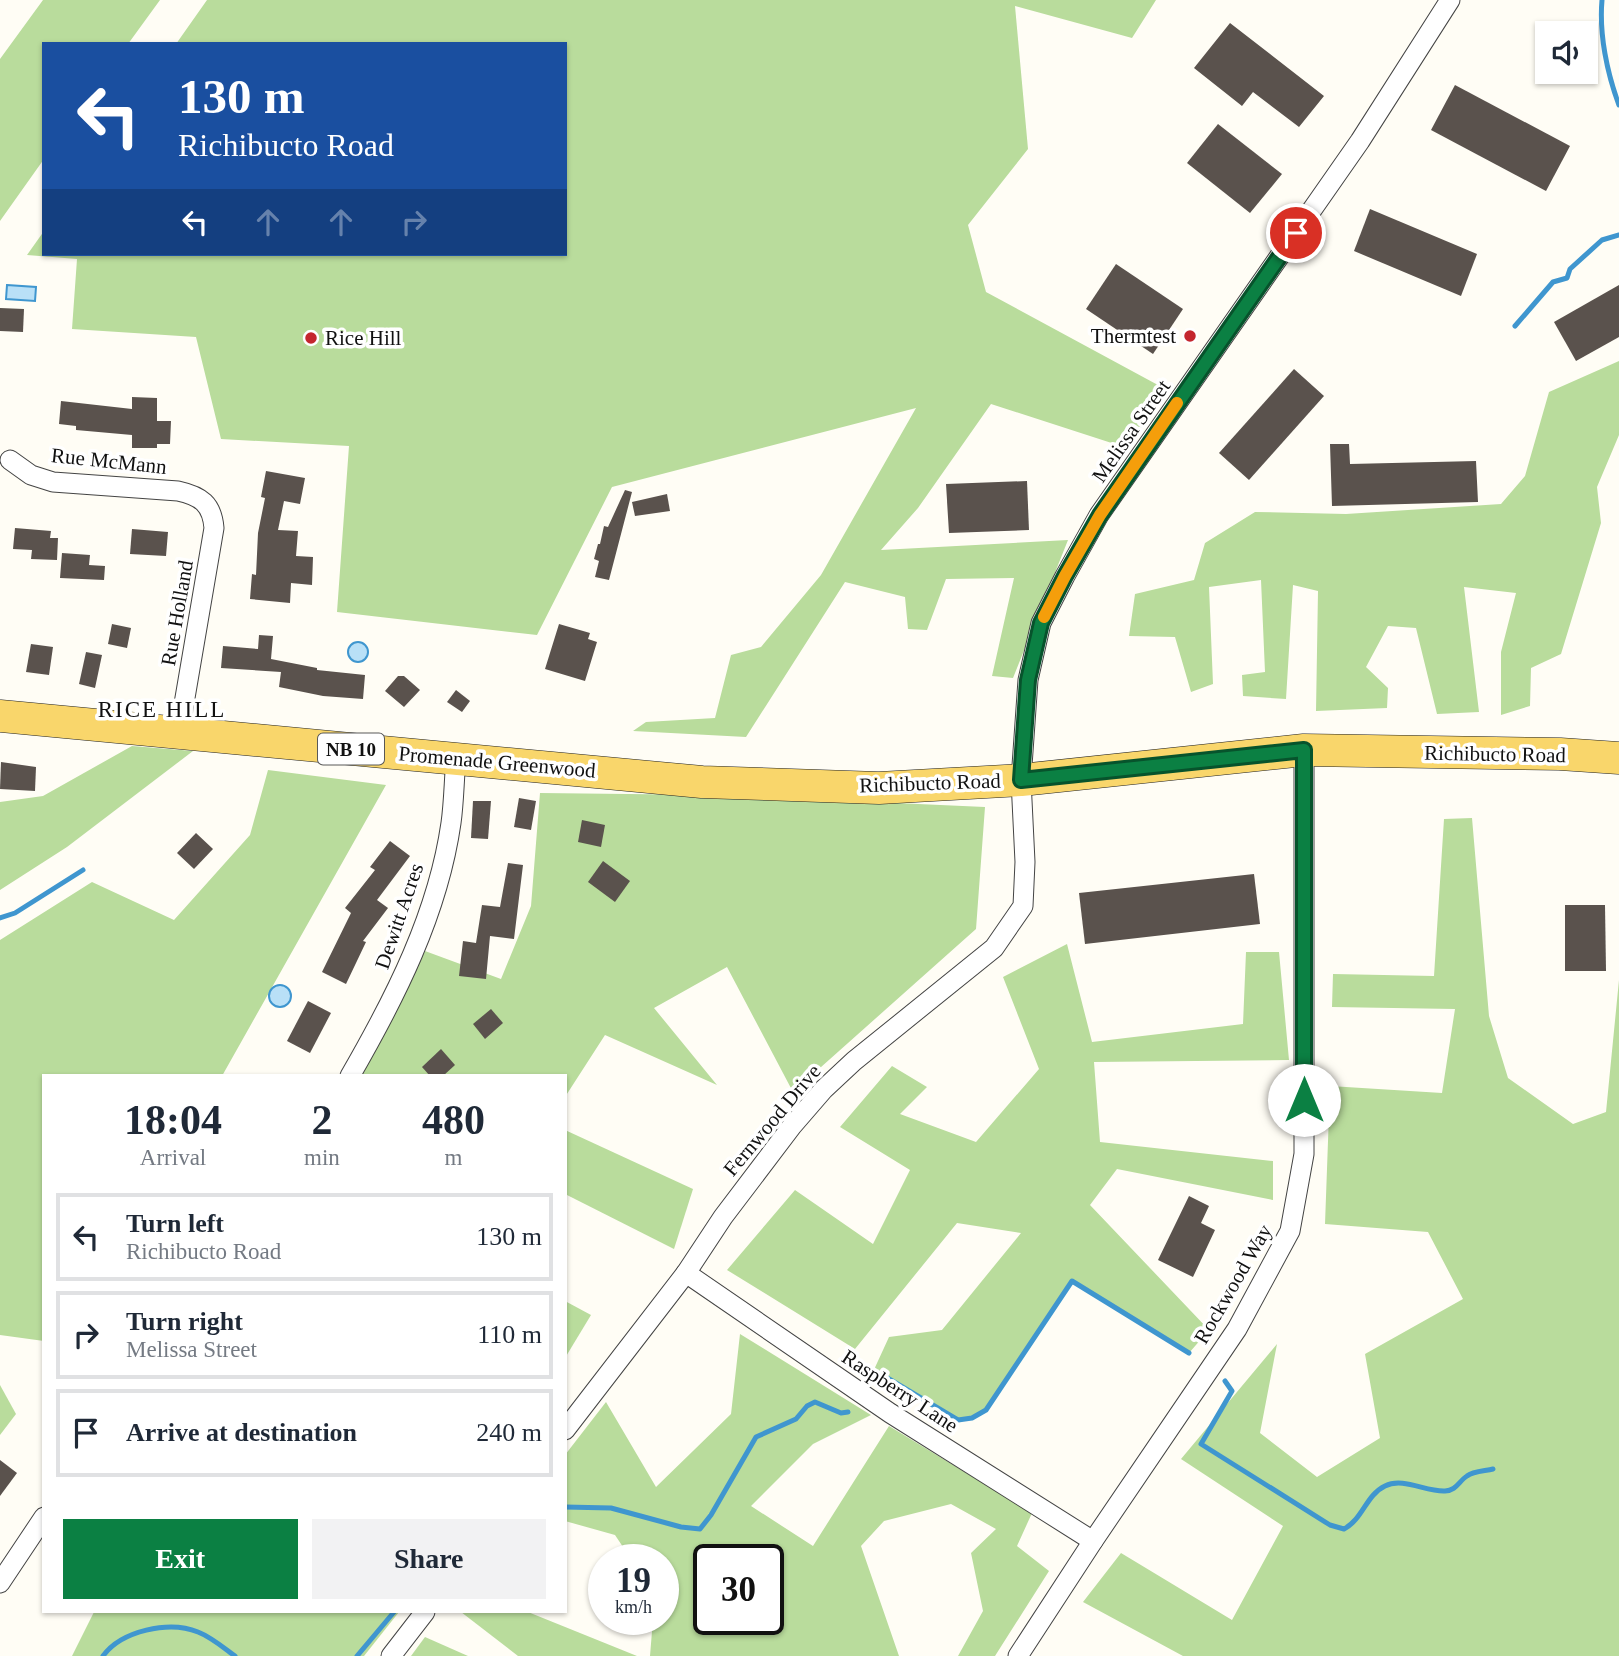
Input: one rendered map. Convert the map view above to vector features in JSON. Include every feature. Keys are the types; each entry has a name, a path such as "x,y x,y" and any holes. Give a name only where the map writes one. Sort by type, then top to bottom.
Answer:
{"main road":[{"name":"Promenade Greenwood","path":"0,716 702,782"},
{"name":"Richibucto Road","path":"702,782 879,788 1021,780 1304,750 1560,754 1619,758"}],"street":[{"name":"Melissa Street","path":"1021,780 1028,680 1041,623 1065,576 1100,515 1360,141 1450,0"},
{"name":"Rue McMann","path":"10,460 31,475 53,482 178,491 193,494 206,502"},
{"name":"Rue Holland","path":"180,733 214,528 212,514 206,502"},
{"name":"Rockwood Way","path":"1018,1656 1237,1329 1290,1231 1304,1154 1304,750"},
{"name":"Dewitt Acres","path":"351,1074 389,1007 414,952 435,892 451,824 456,758"},
{"name":"Fernwood Drive","path":"567,1427 685,1273 769,1156 824,1089 854,1061 994,948 1023,906 1025,862 1021,780"},
{"name":"Raspberry Lane","path":"685,1273 890,1413 1093,1541"},
{"path":"0,1583 42,1520"},
{"path":"391,1656 424,1613"}],"green space":[{"path":"43,0 160,0 129,42 42,42 42,162 0,221 0,59"},
{"path":"207,0 1156,0 1132,38 1015,6 1028,149 968,225 986,292 1169,391 1127,448 991,404 918,508 881,550 1068,540 1013,678 992,676 1014,578 946,579 927,630 908,629 905,597 845,582 746,737 633,731 646,722 715,718 731,655 761,647 821,575 916,408 612,487 537,635 337,612 349,446 221,439 196,337 72,329 77,259 27,255 42,234 42,256 567,256 567,42 177,42"},
{"path":"1619,361 1619,435 1597,487 1601,523 1561,654 1531,668 1530,706 1501,715 1501,652 1516,593 1464,587 1479,712 1437,714 1416,628 1388,626 1366,667 1388,688 1387,708 1316,711 1318,591 1293,585 1286,699 1243,696 1242,675 1265,672 1261,580 1209,587 1213,684 1191,692 1175,637 1129,636 1135,594 1194,580 1205,543 1255,512 1346,514 1501,504 1525,476 1549,392"},
{"path":"132,746 193,751 67,847 0,890 0,802 43,796"},
{"path":"268,770 386,785 223,1074 42,1074 42,1341 0,1335 0,940 92,882 174,920 250,835"},
{"path":"540,793 715,795 985,807 976,929 793,1092 727,967 654,1008 717,1085 605,1035 567,1094 567,1074 361,1074 425,951 501,979 531,906"},
{"path":"1472,818 1489,1016 1508,1078 1573,1124 1606,1112 1619,980 1619,1656 1183,1656 1083,1602 1121,1553 1232,1620 1283,1526 1181,1459 1277,1344 1260,1433 1317,1477 1380,1438 1365,1354 1463,1299 1428,1232 1325,1224 1330,1086 1442,1093 1455,1009 1332,1007 1333,974 1434,976 1444,819"},
{"path":"1067,944 1092,1042 1243,1024 1246,952 1279,952 1289,1060 1094,1062 1100,1142 1273,1161 1273,1200 1117,1169 1090,1205 1209,1330 1189,1353 1072,1281 986,1410 972,1418 958,1420 885,1376 872,1374 889,1337 942,1330 1021,1233 957,1223 855,1349 727,1270 795,1190 873,1244 910,1170 840,1127 892,1066 927,1087 900,1114 976,1142 1039,1069 1003,977"},
{"path":"567,1131 693,1189 674,1249 567,1195"},
{"path":"567,1302 591,1315 567,1355"},
{"path":"740,1334 871,1415 813,1444 751,1506 813,1546 889,1426 1032,1513 1017,1546 1049,1571 995,1656 958,1656 983,1611 971,1553 996,1529 951,1504 884,1521 861,1546 899,1656 650,1656 652,1635 679,1635 679,1544 621,1544 615,1535 567,1522 567,1452 606,1402 656,1487 731,1414"},
{"path":"0,1385 16,1414 0,1435"},
{"path":"94,1613 398,1613 364,1656 72,1656"},
{"path":"462,1613 530,1613 637,1656 518,1656"},
{"path":"425,1637 468,1656 411,1656"}],"water":[{"path":"7,285 36,287 35,301 6,299"},
{"path":"358,642 365,645 368,652 365,659 358,662 351,659 348,652 351,645"},
{"path":"280,985 288,988 291,996 288,1004 280,1007 272,1004 269,996 272,988"}],"building":[{"path":"1230,23 1324,96 1299,127 1253,92 1242,106 1194,68"},
{"path":"1455,85 1570,146 1546,191 1431,130"},
{"path":"1218,124 1282,174 1250,213 1187,163"},
{"path":"1370,209 1477,254 1461,296 1354,251"},
{"path":"1116,264 1183,309 1153,354 1086,309"},
{"path":"1619,285 1619,337 1576,361 1554,322"},
{"path":"0,308 24,309 23,332 0,331"},
{"path":"1294,369 1324,396 1249,480 1219,453"},
{"path":"132,397 157,398 157,421 171,421 170,444 157,444 157,448 132,448 132,435 76,430 76,426 59,424 61,401 132,409"},
{"path":"1330,444 1349,444 1350,464 1476,461 1478,502 1332,506"},
{"path":"266,471 305,478 300,504 284,501 278,530 298,531 296,556 313,557 312,585 291,583 290,603 250,599 252,574 256,575 258,533 265,498 261,497"},
{"path":"1027,481 1029,530 949,533 946,484"},
{"path":"625,490 632,492 609,580 595,577 599,561 594,559 604,526 608,527"},
{"path":"667,494 670,511 635,516 632,502"},
{"path":"15,528 51,531 50,538 58,538 57,560 31,559 32,550 13,549"},
{"path":"132,529 168,532 166,556 130,554"},
{"path":"62,553 90,555 89,565 105,566 104,580 60,578"},
{"path":"112,624 131,628 127,648 108,644"},
{"path":"559,624 590,633 588,639 597,642 585,681 545,669"},
{"path":"259,635 273,636 271,659 317,670 365,675 363,699 323,696 279,687 281,672 221,668 223,646 258,649"},
{"path":"31,644 53,647 49,675 26,672"},
{"path":"86,652 102,655 95,688 79,684"},
{"path":"398,676 404,676 420,690 404,707 385,691"},
{"path":"456,690 470,701 462,712 447,702"},
{"path":"1,762 36,767 35,791 0,789"},
{"path":"519,798 536,801 531,830 514,827"},
{"path":"473,801 491,801 488,839 471,838"},
{"path":"582,820 605,825 601,847 578,842"},
{"path":"196,833 213,849 194,869 177,853"},
{"path":"390,841 410,856 377,900 388,908 363,941 366,942 346,984 322,972 351,913 345,908 375,870 370,867"},
{"path":"603,861 630,881 615,902 588,882"},
{"path":"508,863 523,865 514,939 490,936 486,979 459,976 463,941 476,943 482,905 500,907"},
{"path":"1254,874 1260,924 1085,944 1079,893"},
{"path":"1565,905 1605,905 1606,971 1565,971"},
{"path":"308,1001 331,1013 310,1053 287,1041"},
{"path":"491,1009 503,1023 485,1039 473,1024"},
{"path":"441,1049 455,1065 445,1074 428,1074 422,1067"},
{"path":"1189,1196 1209,1206 1201,1223 1215,1230 1193,1277 1158,1260"},
{"path":"0,1460 17,1473 0,1496"}],"waterway":[{"path":"1602,0 1605,53 1619,105"},
{"path":"1515,326 1553,282 1567,278 1570,269 1602,240 1619,235"},
{"path":"0,918 15,913 83,870"},
{"path":"872,1374 884,1376 958,1420 972,1418 986,1410 1072,1281 1189,1353"},
{"path":"1225,1381 1232,1391 1201,1444 1330,1525 1344,1529 1350,1525 1373,1495 1385,1486 1399,1483 1449,1491 1470,1474 1493,1469"},
{"path":"567,1507 611,1508 681,1527 700,1529 711,1515 756,1437 796,1419 807,1406 815,1402 841,1413 848,1412"},
{"path":"357,1656 393,1613"},
{"path":"103,1656 111,1647 133,1634 173,1627 203,1634 235,1656"}],"slow traffic":[{"path":"1044,617 1100,515 1177,403"}],"place":[{"name":"Thermtest","path":"1190,336"},
{"name":"Rice Hill","path":"311,338"}],"district":[{"name":"RICE HILL","path":"162,709"}],"route":[{"path":"1296,233 1100,515 1041,623 1028,680 1021,780 1304,750 1304,1100"}]}
